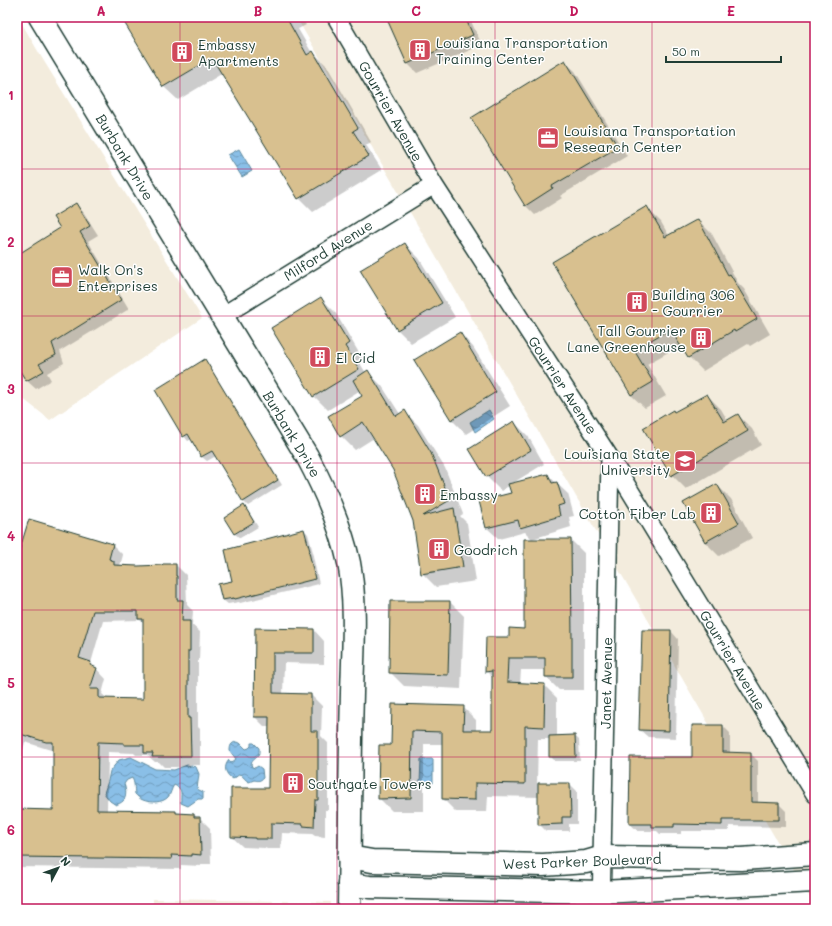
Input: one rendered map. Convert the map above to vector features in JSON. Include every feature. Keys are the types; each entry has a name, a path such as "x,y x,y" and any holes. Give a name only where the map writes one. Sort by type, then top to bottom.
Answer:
{"main road":[{"name":"Burbank Drive","path":"40,17 307,456 331,504 338,524 349,564 352,589 353,624 348,909"},
{"name":"West Parker Boulevard","path":"349,858 372,861 543,865 586,862 603,857 741,859 815,854"},
{"name":"West Parker Boulevard","path":"349,884 369,887 601,901 815,881"}],"street":[{"name":"Gourrier Avenue","path":"336,17 434,185 610,458 815,794"},
{"name":"Milford Avenue","path":"222,316 434,185"},
{"name":"Janet Avenue","path":"601,901 610,458"}],"shaded area":[{"path":"17,17 202,318 50,420 17,394"},
{"name":"Louisiana State University","path":"296,17 815,17 815,906"},
{"path":"153,899 331,902 331,909 153,909"}],"water":[{"path":"239,149 252,171 242,177 228,155"},
{"path":"489,410 494,419 475,432 470,422"},
{"path":"233,743 240,743 246,749 251,746 251,743 254,743 259,748 258,756 251,764 252,767 255,768 258,766 262,769 263,778 261,780 249,782 240,774 233,779 228,775 226,770 227,763 229,760 231,763 236,759 230,751 230,748"},
{"path":"131,757 155,769 174,770 187,765 196,767 199,774 197,789 203,792 203,799 198,799 188,806 181,803 181,792 179,788 174,785 166,799 156,802 146,801 135,794 132,778 127,780 124,784 126,793 124,799 116,805 110,801 104,793 110,771 119,760"},
{"path":"421,759 433,759 433,783 420,783"}],"building":[{"path":"121,17 286,17 307,55 313,51 358,128 353,131 369,156 298,199 212,58 163,87"},
{"name":"Louisiana Transportation Training Center","path":"386,17 465,17 473,35 407,64"},
{"name":"Louisiana Transportation Research Center","path":"565,60 618,147 552,186 553,188 525,206 471,118"},
{"name":"Walk On's Enterprises","path":"76,203 90,226 80,232 121,300 52,343 56,355 39,364 44,371 26,381 17,366 17,255 60,228 53,217"},
{"path":"647,206 665,237 698,219 728,275 730,274 757,319 735,332 734,330 688,358 670,329 634,350 653,382 631,395 552,262"},
{"path":"405,243 442,303 397,330 360,270"},
{"name":"El Cid","path":"321,297 349,343 345,346 359,369 313,397 271,328"},
{"path":"460,332 496,392 451,420 414,360"},
{"path":"205,359 278,480 243,502 212,451 201,457 188,434 183,437 155,390"},
{"path":"368,370 396,416 405,410 431,453 450,500 423,516 454,508 463,567 421,574 413,521 393,470 363,422 340,437 328,416 362,396 353,380"},
{"path":"707,394 724,422 738,414 748,431 671,476 643,428 673,410 674,412"},
{"name":"Embassy","path":"514,421 531,450 486,477 469,449"},
{"path":"548,474 552,483 557,482 564,504 558,506 560,516 520,528 518,520 486,528 479,501 511,493 508,484"},
{"name":"Cotton Fiber Lab","path":"717,484 739,523 705,542 683,503"},
{"path":"244,505 254,522 234,534 224,518"},
{"path":"29,519 113,544 109,559 114,561 114,565 138,566 176,564 177,600 183,600 182,621 190,621 190,651 188,651 188,718 190,718 191,756 152,757 153,753 144,753 144,745 124,745 124,743 98,742 97,810 176,811 176,813 194,814 194,817 200,817 201,855 171,855 172,859 17,857 17,809 53,810 53,742 46,742 17,733 17,558","holes":["93,611 138,611 138,619 143,619 143,699 99,698 99,689 90,689 97,668 90,665 91,662 79,658"]},
{"path":"304,529 315,579 235,599 222,600 218,584 232,581 225,550"},
{"path":"524,539 571,539 572,640 572,677 545,677 545,658 508,658 507,682 545,684 544,727 525,726 525,784 475,783 475,800 442,799 442,732 412,731 411,798 378,799 379,745 391,745 392,704 464,706 463,730 492,730 492,671 485,672 486,637 509,637 509,628 524,629"},
{"path":"390,601 450,601 448,675 389,673"},
{"path":"255,628 314,629 314,653 273,653 273,693 311,694 311,731 318,731 318,800 315,800 314,827 303,826 303,824 271,823 271,839 231,837 231,788 268,788 269,717 254,717"},
{"path":"642,630 671,630 669,731 639,730"},
{"path":"692,725 723,725 723,752 751,753 751,802 779,803 779,820 722,820 722,825 674,824 674,827 652,827 652,824 629,824 630,757 692,757"},
{"path":"575,735 576,757 549,757 549,736"},
{"path":"538,783 570,783 571,817 562,817 562,824 538,825"}],"place":[{"name":"Louisiana Transportation Training Center","path":"420,50"},
{"name":"Embassy Apartments","path":"182,52"},
{"name":"Louisiana Transportation Research Center","path":"548,138"},
{"name":"Walk On's Enterprises","path":"62,277"},
{"name":"Building 306 - Gourrier","path":"637,302"},
{"name":"Tall Gourrier Lane Greenhouse","path":"701,338"},
{"name":"El Cid","path":"320,357"},
{"name":"Louisiana State University","path":"685,461"},
{"name":"Embassy","path":"425,494"},
{"name":"Cotton Fiber Lab","path":"711,513"},
{"name":"Goodrich","path":"439,549"},
{"name":"Southgate Towers","path":"293,783"}]}
